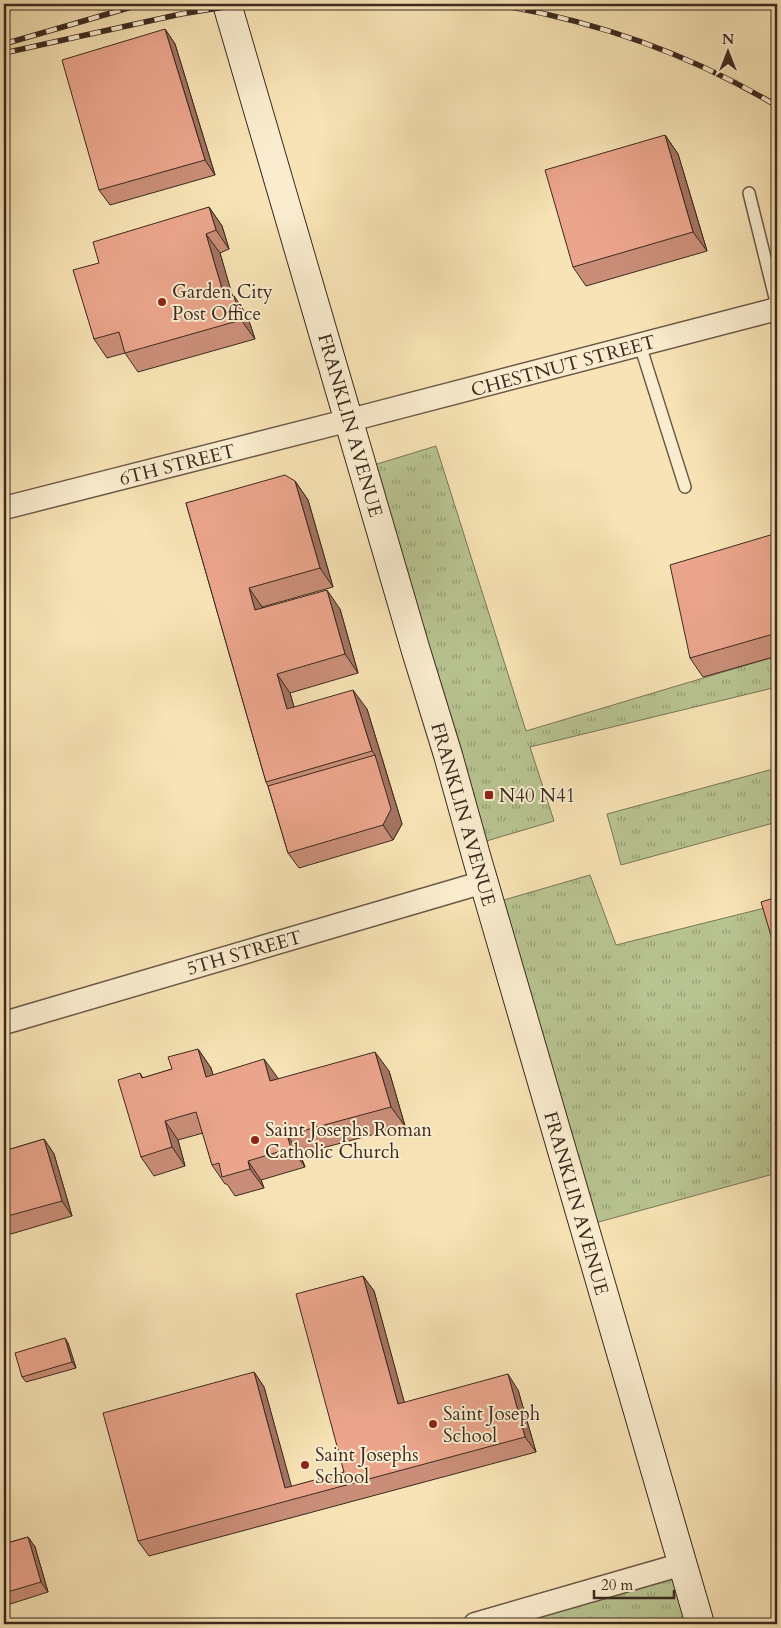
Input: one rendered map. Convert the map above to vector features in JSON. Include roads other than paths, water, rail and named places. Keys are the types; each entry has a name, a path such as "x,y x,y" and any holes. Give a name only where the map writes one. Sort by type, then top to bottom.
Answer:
{"main road":[{"name":"FRANKLIN AVENUE","path":"227,4 448,755 700,1624"}],"street":[{"name":"CHESTNUT STREET","path":"350,420 640,345 777,307"},
{"name":"6TH STREET","path":"4,508 350,420"},
{"name":"5TH STREET","path":"4,1023 484,882"},
{"path":"475,1624 683,1564"}],"lane":[{"path":"749,193 777,307"},
{"path":"640,345 685,487"}],"railway":[{"path":"4,44 142,4"},
{"path":"4,53 181,14 244,4"},
{"path":"493,4 567,19 640,42 710,70 777,106"}],"place":[{"name":"Garden City Post Office","path":"162,302"},
{"name":"N40 N41","path":"489,795"},
{"name":"Saint Josephs Roman Catholic Church","path":"255,1140"},
{"name":"Saint Joseph School","path":"433,1424"},
{"name":"Saint Josephs School","path":"305,1465"}]}
